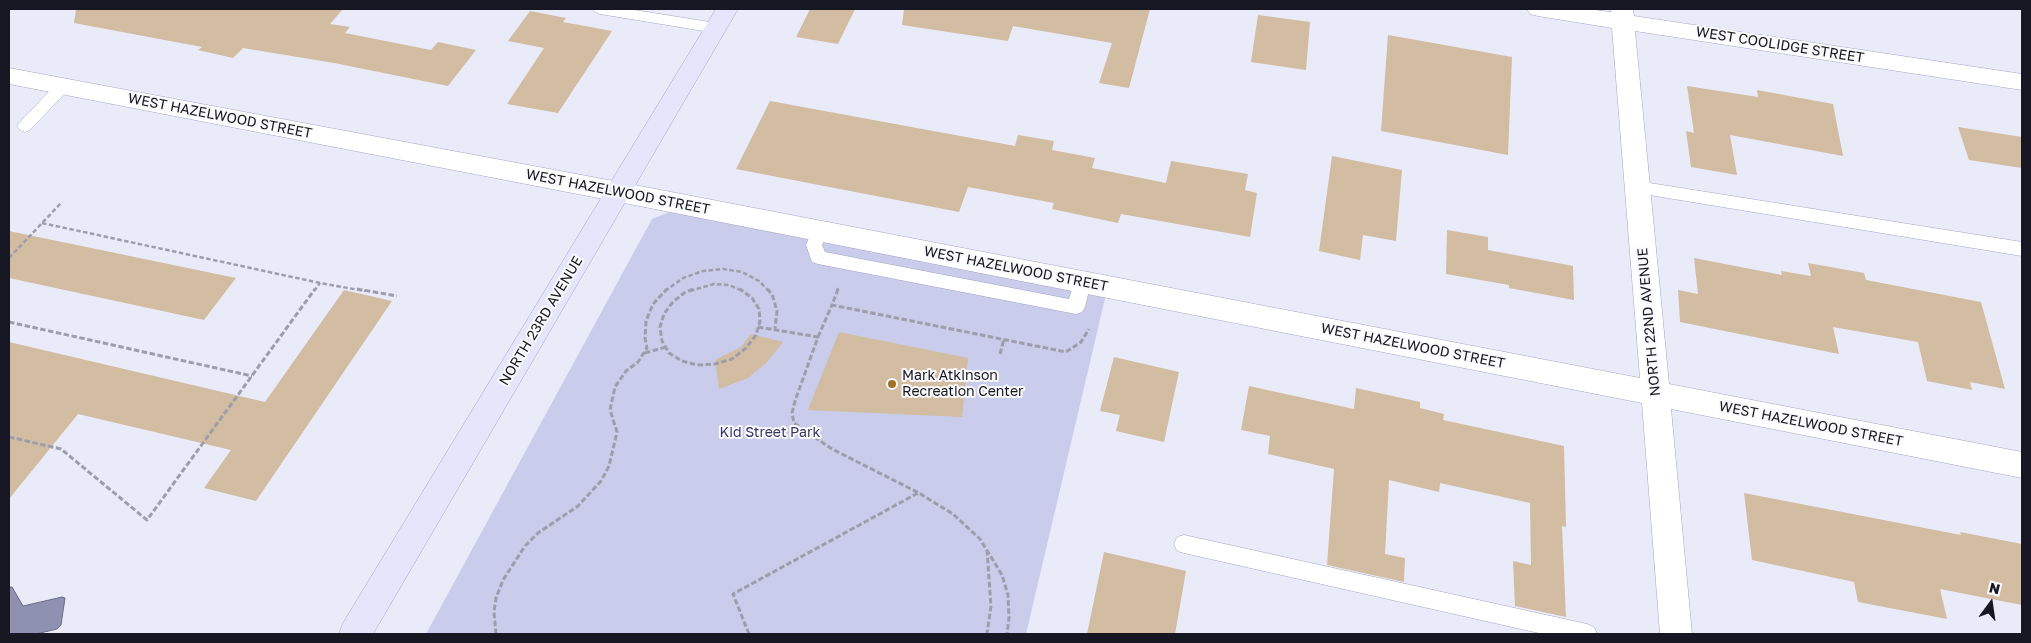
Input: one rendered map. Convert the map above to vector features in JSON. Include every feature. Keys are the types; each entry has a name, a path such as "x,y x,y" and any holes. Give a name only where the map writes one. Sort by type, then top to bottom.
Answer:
{"street":[{"name":"WEST COOLIDGE STREET","path":"1538,9 1622,15 2022,82"},
{"name":"NORTH 22ND AVENUE","path":"1622,15 1676,634"},
{"name":"NORTH 23RD AVENUE","path":"355,634 722,18"},
{"name":"WEST HAZELWOOD STREET","path":"10,77 820,231 1079,295 1655,393 2022,465"}],"lane":[{"path":"600,9 722,18"},
{"path":"25,126 63,86"},
{"path":"1637,187 2022,249"},
{"path":"820,231 814,245 818,257 1079,295"},
{"path":"1184,544 1586,634"}],"path":[{"path":"9,258 62,202"},
{"path":"42,223 320,283 398,296"},
{"path":"496,634 494,612 496,598 503,580 525,546 538,533 578,506 601,482 609,466 616,432 610,410 615,387 626,371 638,362 647,348 645,338 646,320 653,304 666,290 683,278 702,271 723,269 742,272 760,281 772,294 777,311 775,329"},
{"path":"841,279 795,401 792,412 794,423 832,449 919,493 953,514 980,538 1002,575 1008,595 1009,618 1006,634"},
{"path":"9,437 61,449 147,520 320,283"},
{"path":"714,284 729,285 742,290 752,298 758,309 756,335 746,348 732,359 715,364 697,365 682,361 669,353 666,347 662,341 660,327 664,314 672,303 684,294 699,287 714,284"},
{"path":"832,305 1066,352 1081,342 1091,325"},
{"path":"9,322 252,376"},
{"path":"758,327 818,337"},
{"path":"1000,354 1004,339"},
{"path":"644,353 666,347"},
{"path":"749,634 733,594 919,493"},
{"path":"987,548 991,606 987,634"}],"green space":[{"name":"Kid Street Park","path":"672,211 1107,290 1026,634 426,634 652,219"}],"shaded area":[{"path":"9,587 12,587 23,606 62,597 65,598 61,625 57,629 36,634 9,634"}],"building":[{"path":"76,9 343,9 330,24 350,27 345,33 431,50 438,42 476,50 448,86 334,63 243,48 233,58 198,50 202,47 74,23"},
{"path":"810,9 855,9 838,44 796,37"},
{"path":"904,9 1150,9 1129,88 1099,83 1112,43 1013,26 1008,41 902,25"},
{"path":"530,11 566,18 563,22 612,31 558,113 507,104 544,48 508,41"},
{"path":"1258,15 1310,22 1306,70 1251,62"},
{"path":"1388,35 1512,57 1508,155 1381,131"},
{"path":"1687,86 1758,97 1757,90 1833,104 1843,156 1730,135 1737,175 1691,167 1686,131 1694,133"},
{"path":"770,101 1015,146 1018,135 1054,141 1052,150 1095,158 1092,168 1166,183 1171,161 1248,174 1245,190 1257,193 1250,237 1121,214 1118,223 1052,209 1054,203 968,187 959,212 736,169"},
{"path":"1958,127 2022,137 2022,168 1969,160"},
{"path":"1332,156 1402,170 1396,241 1363,235 1360,260 1319,251"},
{"path":"1447,230 1488,237 1488,250 1573,266 1574,300 1509,288 1509,285 1446,274"},
{"path":"9,231 236,278 204,320 9,278"},
{"path":"1694,258 1782,275 1781,271 1811,276 1808,263 1864,273 1866,280 1981,302 2005,389 1970,382 1972,390 1927,381 1918,342 1833,327 1839,354 1680,322 1678,290 1698,294"},
{"path":"344,290 392,301 256,501 204,488 231,450 78,414 9,499 9,342 265,402"},
{"name":"Mark Atkinson Recreation Center","path":"839,332 968,358 962,417 808,410"},
{"path":"751,334 783,342 767,362 748,378 719,389 715,360 741,347"},
{"path":"1114,357 1179,372 1164,442 1116,431 1120,415 1100,411"},
{"path":"1249,386 1354,409 1356,388 1420,402 1420,408 1444,414 1443,420 1564,446 1566,527 1562,526 1566,617 1515,606 1513,561 1531,565 1530,503 1440,483 1439,492 1389,480 1385,554 1405,558 1404,582 1327,565 1334,469 1268,454 1270,436 1241,430"},
{"path":"1744,493 1961,535 1960,532 2022,544 2022,605 1940,589 1947,619 1858,602 1854,582 1752,560"},
{"path":"1104,552 1186,571 1175,634 1087,634"}],"place":[{"name":"Mark Atkinson Recreation Center","path":"892,384"}]}
